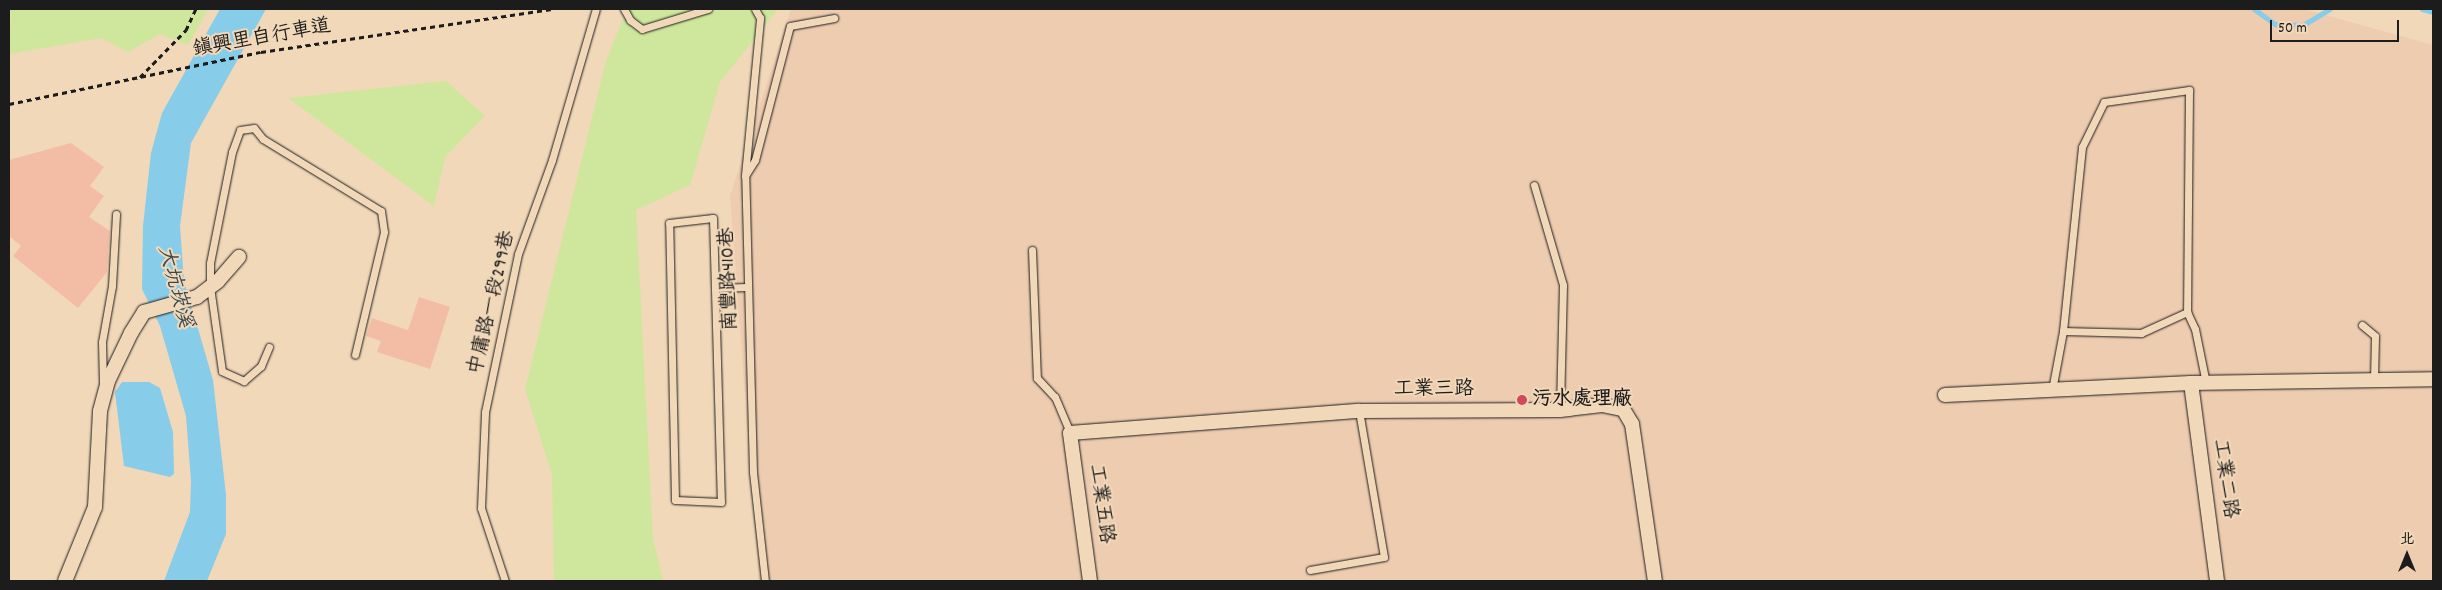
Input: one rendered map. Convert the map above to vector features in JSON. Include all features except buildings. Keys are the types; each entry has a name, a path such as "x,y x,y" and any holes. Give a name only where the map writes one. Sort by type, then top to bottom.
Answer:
{"street":[{"path":"65,581 95,507 103,399 118,358 144,312 194,298 210,287 239,257"},
{"path":"1945,395 2191,383 2433,379"},
{"name":"工業二路","path":"2191,383 2217,581"},
{"name":"工業三路","path":"1070,432 1359,411 1560,410 1609,406 1623,409 1632,424 1654,581"},
{"name":"工業五路","path":"1070,432 1090,581"}],"lane":[{"name":"中庸路一段299巷","path":"504,581 481,508 485,412 518,254 552,160 596,9"},
{"path":"624,9 630,20 642,29 708,9"},
{"path":"745,176 760,18 755,9"},
{"name":"南豐路410巷","path":"765,581 754,472 745,176 755,160 790,26 834,18"},
{"path":"2052,390 2063,331 2082,147 2104,102 2189,90 2188,312 2195,329 2206,383"},
{"path":"269,347 261,366 244,381 222,371 210,287 215,228 232,152 240,130 254,128 264,139 381,211 384,232 355,355"},
{"path":"1534,185 1563,285 1560,410"},
{"path":"103,399 102,342 112,286 116,214"},
{"path":"713,218 715,288 721,502 675,500 669,223 713,218"},
{"path":"1032,250 1037,378 1055,397 1070,432"},
{"path":"715,288 747,287"},
{"path":"2063,331 2141,333 2188,312"},
{"path":"2362,325 2375,336 2374,381"},
{"path":"1310,570 1384,557 1359,411"}],"path":[{"path":"140,77 186,30 196,9"},
{"name":"鎮興里自行車道","path":"9,104 261,52 552,9"}],"shaded area":[{"path":"791,9 2304,9 2433,45 2433,581 759,581 730,196"}],"green space":[{"path":"11,9 208,9 188,45 160,34 128,52 101,38 9,54"},
{"path":"627,9 778,9 720,82 690,185 636,210 653,538 663,581 554,581 552,475 525,389 606,61"},
{"path":"446,81 485,116 445,157 434,206 288,98"}],"water":[{"name":"大坑崁溪","path":"220,9 266,9 191,143 180,226 184,281 213,380 226,495 226,534 207,581 164,581 190,512 191,481 186,416 160,326 142,289 143,226 151,153 162,113"},
{"path":"122,382 149,382 160,388 173,432 174,474 170,477 124,466 115,392"}],"waterway":[{"path":"2254,9 2275,24 2303,25 2330,9"},
{"path":"2422,9 2433,12"}],"place":[{"name":"污水處理廠","path":"1522,400"}]}
